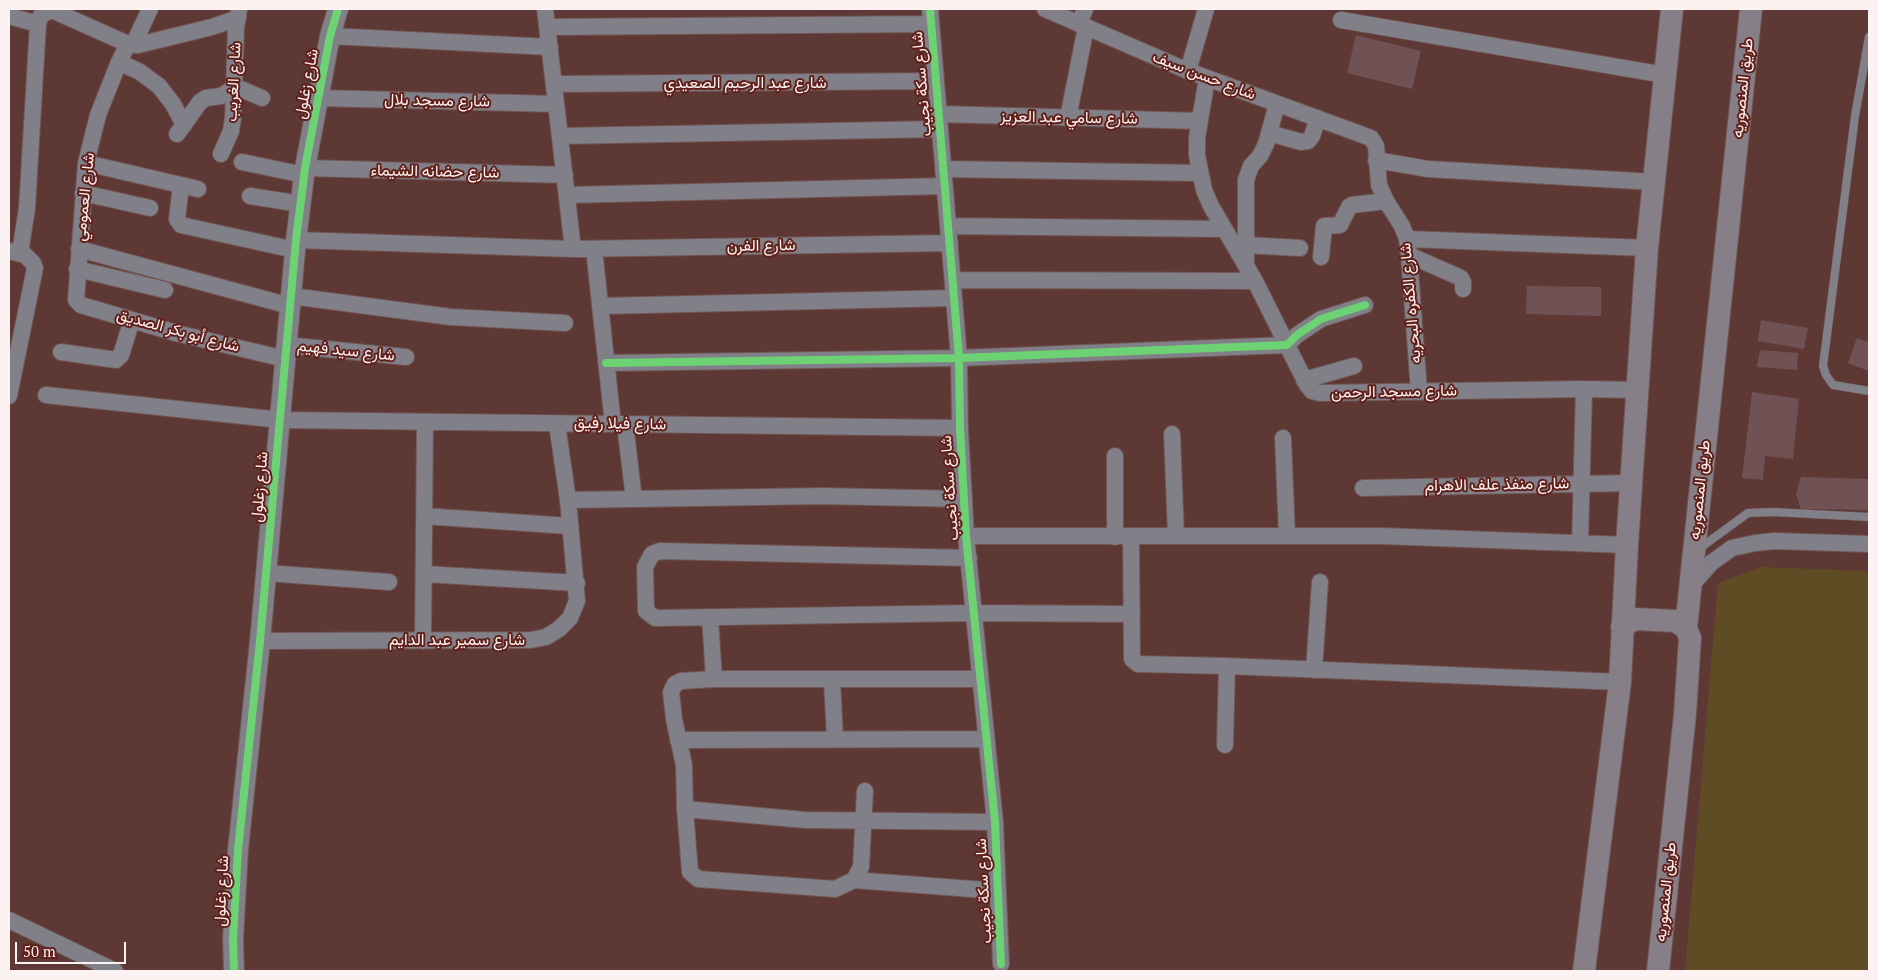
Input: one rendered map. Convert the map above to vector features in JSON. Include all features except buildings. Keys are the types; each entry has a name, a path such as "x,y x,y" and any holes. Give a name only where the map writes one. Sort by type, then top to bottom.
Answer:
{"main road":[{"path":"1584,971 1620,682 1626,545 1647,248 1672,9"},
{"name":"طريق المنصوريه","path":"1658,971 1686,706 1690,638 1686,628 1751,9"},
{"path":"1622,627 1635,619 1675,621 1686,628"}],"street":[{"name":"شارع العمومي","path":"75,296 86,163 98,115 119,62 150,9"},
{"name":"شارع زغلول","path":"234,971 233,938 238,850 260,641 296,245 305,172 318,98 330,36 338,9"},
{"path":"545,9 573,249"},
{"name":"شارع حسن سيف","path":"1044,9 1084,20 1207,78 1367,135"},
{"path":"1188,70 1206,9"},
{"path":"9,396 35,268 30,258 14,252 27,208 38,24 41,15 54,11 131,44 143,44 212,27 238,13"},
{"name":"شارع الغريب","path":"221,154 231,131 238,13"},
{"path":"9,16 38,24"},
{"path":"547,27 930,16"},
{"name":"شارع سكة نجيب","path":"930,16 959,358 960,428 966,536 995,822 1002,964"},
{"path":"1068,118 1084,20"},
{"path":"1341,20 1665,75"},
{"path":"330,36 550,47"},
{"path":"119,62 140,72 159,86 173,104 181,130 200,102 206,98 221,96 234,86 262,98"},
{"path":"1207,78 1197,155 1199,173 1204,190 1224,229 1255,281 1304,380 1354,366"},
{"name":"شارع عبد الرحيم الصعيدي","path":"554,84 936,81"},
{"name":"شارع مسجد بلال","path":"318,98 556,104"},
{"path":"1246,266 1246,180 1251,166 1263,150 1277,104"},
{"name":"شارع سامي عبد العزيز","path":"560,136 1068,118 1200,121"},
{"path":"1269,133 1301,142 1308,141 1312,136 1318,118"},
{"name":"شارع الكفره البحريه","path":"1367,135 1374,142 1379,185 1386,201 1396,214 1407,239 1410,255 1419,392"},
{"path":"1376,160 1428,169 1654,182"},
{"name":"شارع حضانه الشيماء","path":"242,162 305,172 564,175"},
{"path":"86,163 198,189"},
{"path":"567,195 944,177 1199,173"},
{"name":"شارع الفرن","path":"181,185 177,219 181,225 296,245 594,249 950,243"},
{"path":"83,193 150,208"},
{"path":"250,196 301,204"},
{"path":"1321,257 1324,226 1340,225 1349,207 1352,205 1386,201"},
{"path":"948,226 1224,229"},
{"path":"1407,239 1647,248"},
{"path":"1246,245 1300,248"},
{"path":"79,249 291,301 451,317 565,323"},
{"path":"594,249 606,363 634,499"},
{"path":"1410,255 1460,278 1463,282 1463,289"},
{"path":"77,269 165,290"},
{"path":"953,280 1255,281"},
{"name":"شارع أبو بكر الصديق","path":"75,296 81,305 176,333 286,352"},
{"path":"600,306 954,298"},
{"path":"606,363 959,358 1287,345 1321,319 1365,305"},
{"path":"60,352 116,360 121,355 132,320"},
{"name":"شارع سيد فهيم","path":"286,352 406,357"},
{"name":"شارع مسجد الرحمن","path":"1304,380 1309,388 1320,392 1638,390"},
{"path":"1580,543 1584,389"},
{"name":"شارع فيلا رفيق","path":"46,395 281,420 960,428"},
{"path":"423,641 425,422"},
{"name":"شارع سمير عبد الدايم","path":"260,641 531,640 546,636 559,629 570,618 577,601 577,583 557,424"},
{"path":"1172,434 1176,536"},
{"path":"1284,438 1287,536"},
{"path":"1115,456 1132,614 1132,659 1138,664 1620,682"},
{"name":"شارع منفذ علف الاهرام","path":"1363,488 1631,483"},
{"path":"568,500 823,496 964,499"},
{"path":"424,516 569,526"},
{"path":"966,536 1382,536 1626,545"},
{"path":"1690,587 1711,563 1732,548 1774,541 1869,544"},
{"path":"968,558 660,551 652,554 645,567 646,611 656,618 974,613 1132,614"},
{"path":"266,573 389,582"},
{"path":"424,574 577,583"},
{"path":"1314,670 1320,582"},
{"path":"710,618 714,679"},
{"path":"1225,745 1227,666"},
{"path":"980,679 714,679 681,681 672,688 672,701 684,765 690,872 698,879 835,889 854,880 998,891"},
{"path":"832,680 835,739"},
{"path":"678,740 986,739"},
{"path":"854,880 861,867 865,791"},
{"path":"685,809 805,820 995,822"},
{"path":"9,920 115,971"}],"lane":[{"path":"1869,37 1855,116 1823,366 1826,376 1833,384 1869,391"},
{"path":"1694,552 1748,513 1772,512 1869,517"}],"shaded area":[{"path":"1761,567 1869,571 1869,971 1685,971 1718,583"}],"cycle path":[{"path":"234,971 233,939 238,850 260,641 296,240 305,168 330,36 338,9"},
{"path":"930,9 959,358 960,428 966,536 995,822 1001,964"},
{"path":"606,363 959,358 1287,345 1297,335 1321,319 1365,305"}]}
